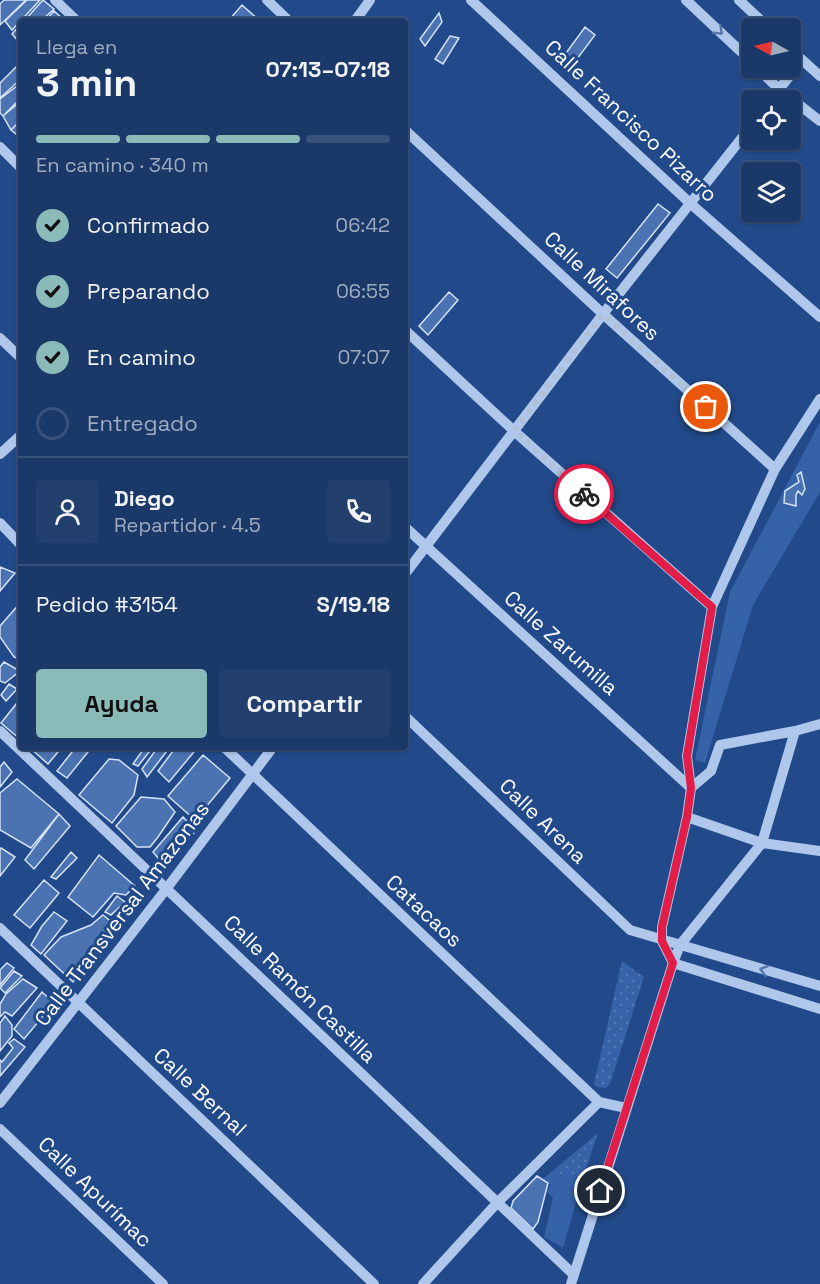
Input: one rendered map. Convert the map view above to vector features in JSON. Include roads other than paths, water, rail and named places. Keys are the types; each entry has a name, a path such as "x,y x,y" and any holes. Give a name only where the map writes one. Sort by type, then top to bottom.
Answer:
{"street":[{"path":"55,0 74,18"},
{"path":"267,0 286,18"},
{"path":"357,18 370,0"},
{"name":"Calle Francisco Pizarro","path":"471,0 691,204 820,317"},
{"path":"686,0 741,52"},
{"path":"739,0 758,18"},
{"path":"779,89 802,61 820,76"},
{"path":"767,78 820,121"},
{"name":"Calle Mirafores","path":"408,133 603,314 776,469"},
{"path":"408,570 603,314 741,139"},
{"path":"0,147 18,165"},
{"path":"408,333 514,431 712,607"},
{"path":"0,338 18,355"},
{"path":"820,399 776,469 712,607 687,756 691,788 687,817 664,914 662,941 673,963 820,1009"},
{"path":"0,454 18,438"},
{"path":"0,523 18,542"},
{"name":"Calle Zarumilla","path":"408,529 691,788"},
{"name":"Calle Arena","path":"408,719 630,930 820,986"},
{"path":"691,788 711,771 720,746 820,724"},
{"name":"Calle Ramón Castilla","path":"0,731 18,748"},
{"path":"573,1279 680,945 762,843 795,731"},
{"name":"Calle Ramón Castilla","path":"20,750 497,1203 573,1279"},
{"name":"Catacaos","path":"227,750 599,1102"},
{"name":"Calle Transversal Amazonas","path":"0,1103 271,750"},
{"path":"687,817 762,843 820,850"},
{"name":"Calle Bernal","path":"0,928 374,1284"},
{"path":"423,1284 497,1203 599,1102 626,1108"},
{"name":"Calle Apurímac","path":"0,1129 163,1284"}]}
